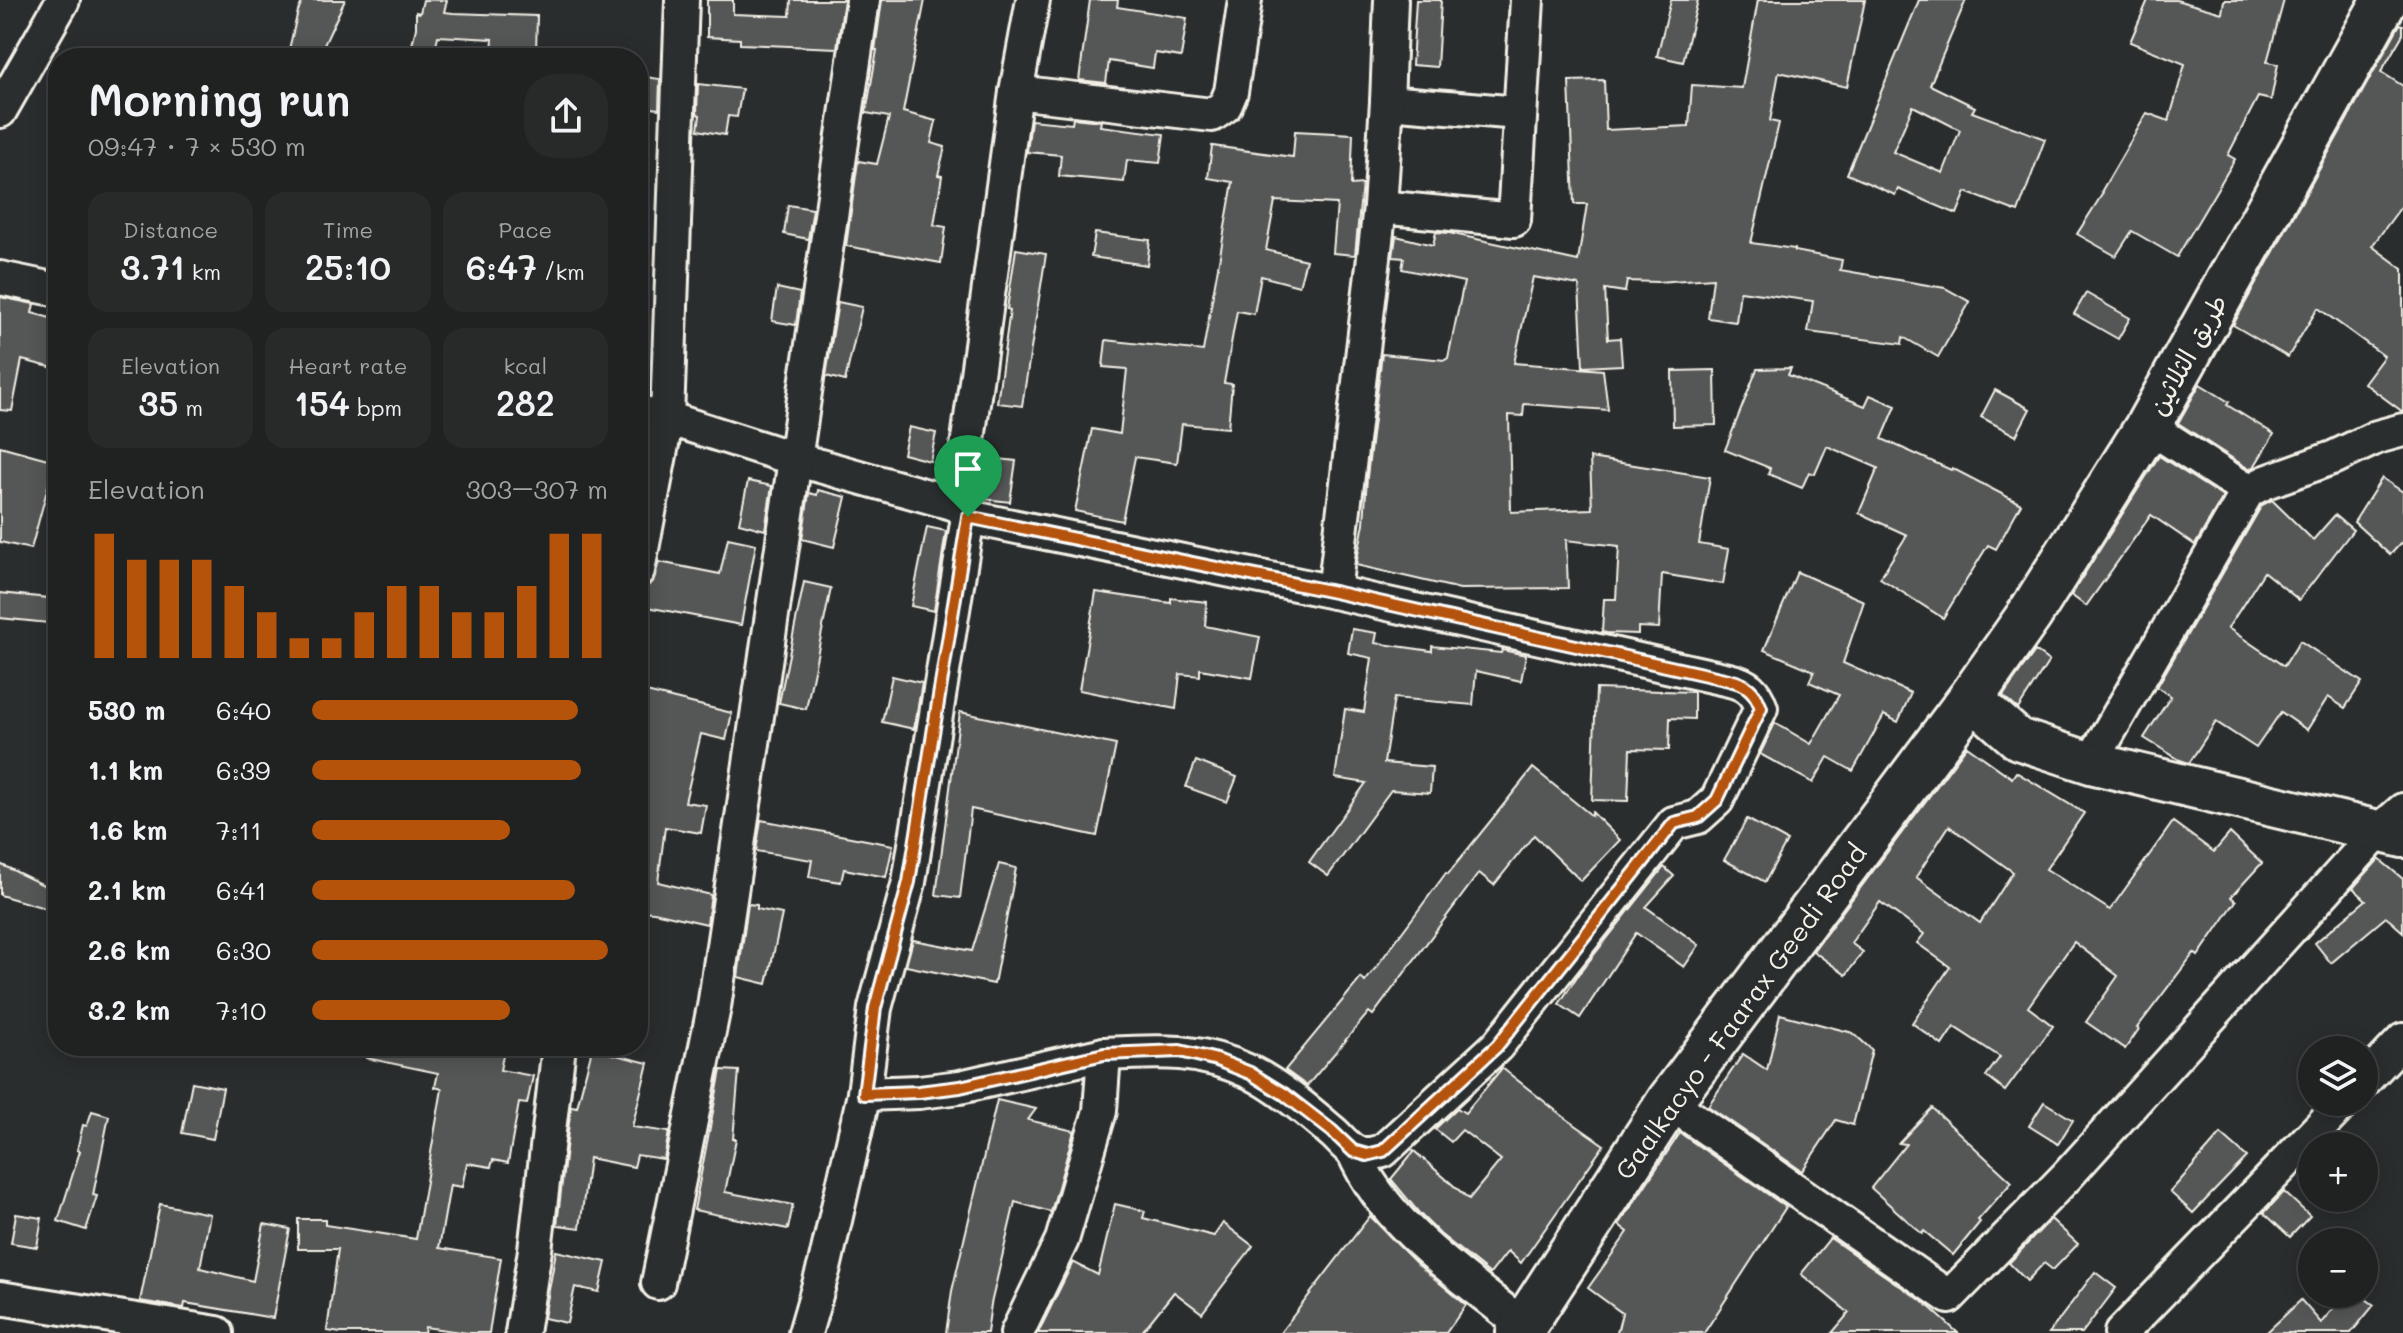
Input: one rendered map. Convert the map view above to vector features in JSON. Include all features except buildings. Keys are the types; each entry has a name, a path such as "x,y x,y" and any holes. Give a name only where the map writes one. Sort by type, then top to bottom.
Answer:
{"main road":[{"name":"طريق الثلاثين","path":"1971,698 2030,614 2148,426 2385,0"},
{"name":"Gaalkacyo - Faarax Geedi Road","path":"1521,1330 1669,1102 1971,698"}],"street":[{"path":"0,111 63,0"},
{"path":"648,459 682,0"},
{"path":"658,1283 714,1007 863,0"},
{"path":"805,1333 825,1264 864,1094 875,1008 909,882 964,511 1016,92 1033,0"},
{"path":"1016,92 1212,115 1225,106 1231,92 1245,0"},
{"path":"1334,592 1380,207 1391,0"},
{"path":"1380,207 1514,220 1527,0"},
{"path":"1387,102 1519,113"},
{"path":"0,278 48,288"},
{"path":"652,415 964,511 1744,683 1757,696 1761,708 1717,800 1698,817 1674,823 1497,1046 1383,1151 1367,1155 1353,1151"},
{"path":"2148,426 2248,491"},
{"path":"2091,763 2248,491 2377,437 2403,430"},
{"path":"1971,698 2018,739 2091,763 2395,826"},
{"path":"1669,1102 1949,1297 2067,1176 2395,826"},
{"path":"2378,1066 2403,1040"},
{"path":"864,1094 960,1087 1104,1054 1180,1051 1217,1060 1250,1073 1284,1094 1332,1131 1353,1151 1390,1212 1521,1330"},
{"path":"1017,1333 1062,1240 1100,1111 1104,1054"},
{"path":"522,1333 558,1056"},
{"path":"2121,1333 2330,1116"},
{"path":"0,1298 217,1333"}],"route":[{"path":"968,517 1334,592 1744,683 1757,696 1761,708 1717,800 1698,817 1674,823 1497,1046 1383,1151 1367,1155 1353,1151 1284,1094 1250,1073 1217,1060 1180,1051 1104,1054 960,1087 864,1094 875,1008 909,882 968,517"}]}
